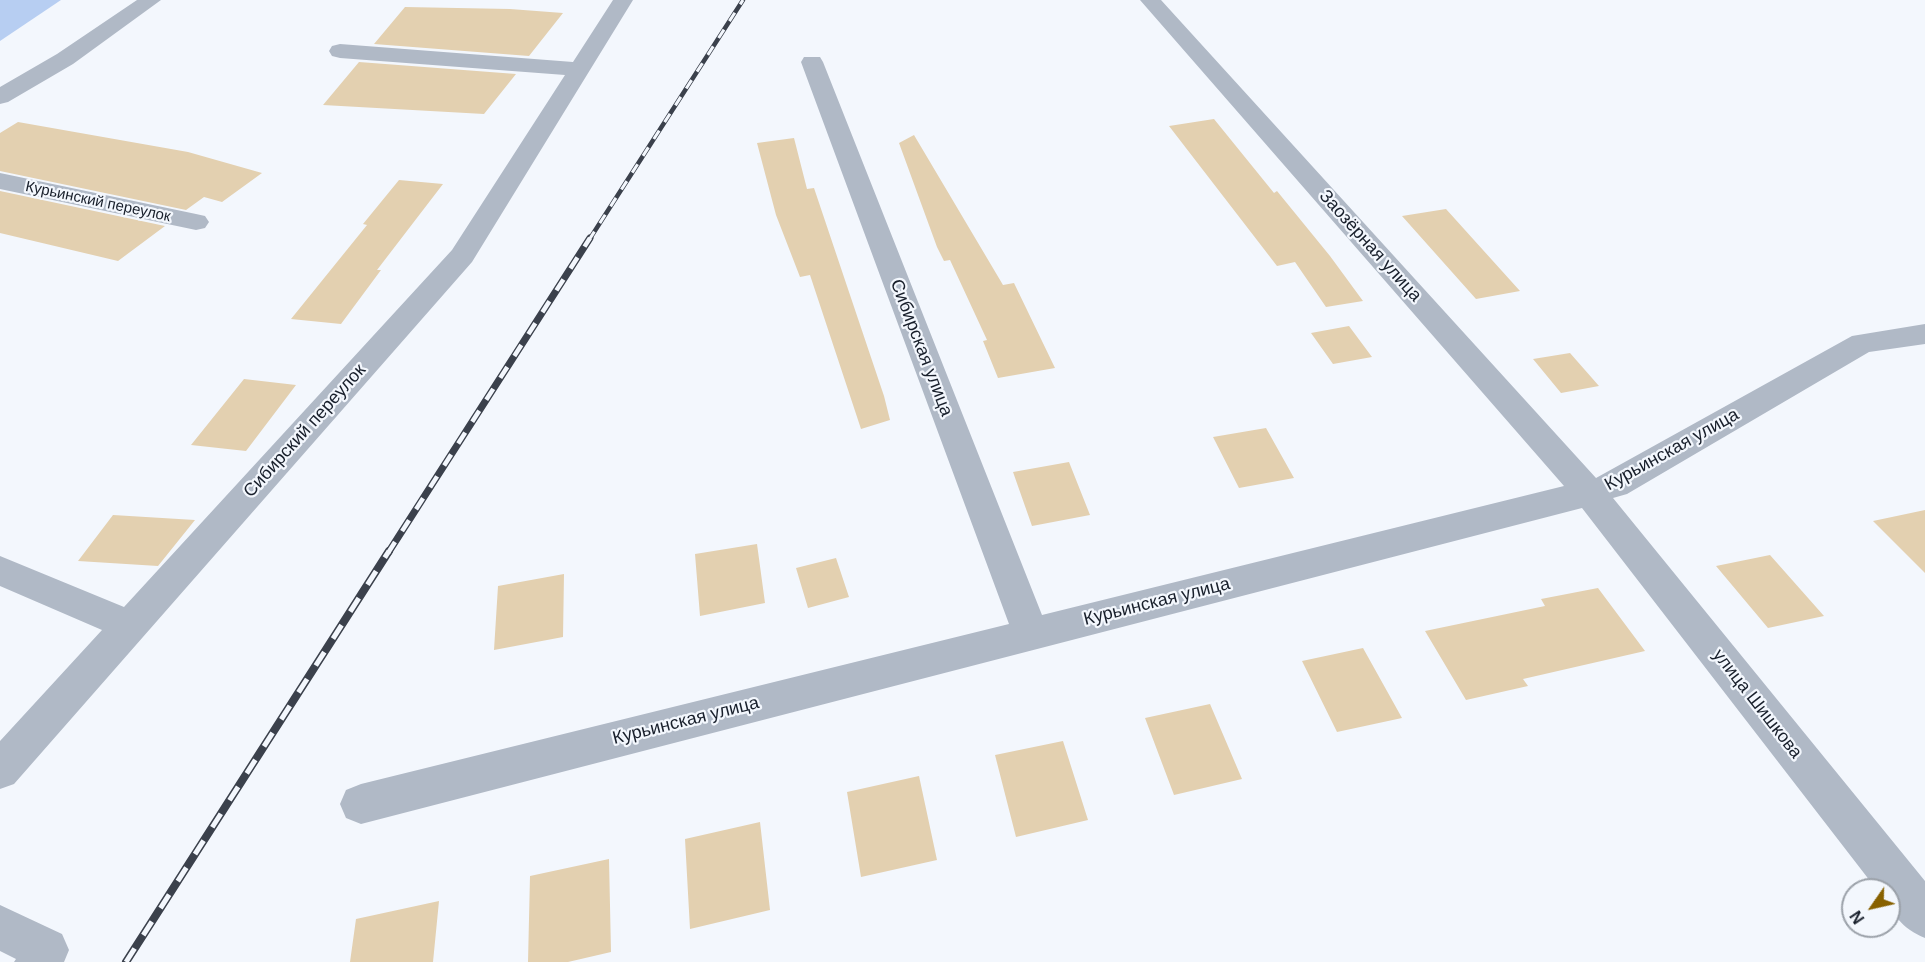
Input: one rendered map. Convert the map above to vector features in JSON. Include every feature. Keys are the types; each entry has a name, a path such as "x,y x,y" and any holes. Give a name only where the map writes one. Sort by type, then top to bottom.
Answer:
{"street":[{"path":"0,97 65,59 151,0"},
{"name":"Сибирский переулок","path":"0,770 462,256 623,0"},
{"name":"Заозёрная улица","path":"1150,0 1589,493"},
{"path":"340,51 579,69"},
{"name":"Сибирская улица","path":"812,62 1031,634"},
{"name":"Курьинский переулок","path":"0,181 196,222"},
{"name":"Курьинская улица","path":"361,804 1589,493 1615,485 1862,343 1925,334"},
{"name":"улица Шишкова","path":"1589,493 1925,915"},
{"path":"0,570 130,626"},
{"path":"0,927 41,956"}],"water":[{"path":"0,0 61,0 0,41"}],"building":[{"path":"405,7 510,9 563,13 529,56 374,44"},
{"path":"359,62 516,74 484,114 323,105"},
{"path":"1214,119 1274,193 1277,191 1363,301 1326,307 1295,262 1277,266 1169,126"},
{"path":"18,122 188,152 262,173 222,202 204,197 186,210 0,171 0,133"},
{"path":"914,135 1003,285 1014,283 1055,368 998,378 983,341 987,340 950,260 944,261 937,247 899,143"},
{"path":"794,138 807,189 814,188 890,420 861,429 810,275 800,277 776,215 757,143"},
{"path":"399,180 443,184 377,270 381,270 341,324 291,319 367,225 363,224"},
{"path":"0,191 165,226 118,261 0,233"},
{"path":"1446,209 1520,291 1476,299 1402,216"},
{"path":"1349,326 1372,357 1333,364 1311,333"},
{"path":"1570,353 1599,386 1561,393 1533,359"},
{"path":"244,379 296,385 246,451 191,445"},
{"path":"1266,428 1294,478 1239,488 1213,437"},
{"path":"1069,462 1090,515 1032,526 1013,472"},
{"path":"1925,510 1925,573 1873,521"},
{"path":"113,515 195,520 158,566 78,561"},
{"path":"757,544 765,603 700,616 695,554"},
{"path":"1770,555 1824,616 1768,628 1716,566"},
{"path":"836,558 849,597 808,608 796,568"},
{"path":"564,574 563,637 494,650 498,586"},
{"path":"1598,588 1645,651 1523,679 1528,686 1466,700 1425,631 1545,606 1541,599"},
{"path":"1363,648 1402,718 1337,732 1302,661"},
{"path":"1210,704 1242,779 1174,795 1145,718"},
{"path":"1063,741 1088,820 1016,837 995,755"},
{"path":"919,776 937,860 861,877 847,792"},
{"path":"760,822 770,910 690,929 685,839"},
{"path":"609,859 611,952 568,962 528,962 530,876"},
{"path":"439,901 433,962 350,962 356,919"}],"railway":[{"path":"589,240 743,0"},
{"path":"388,553 590,238"},
{"path":"126,962 389,551"}]}
